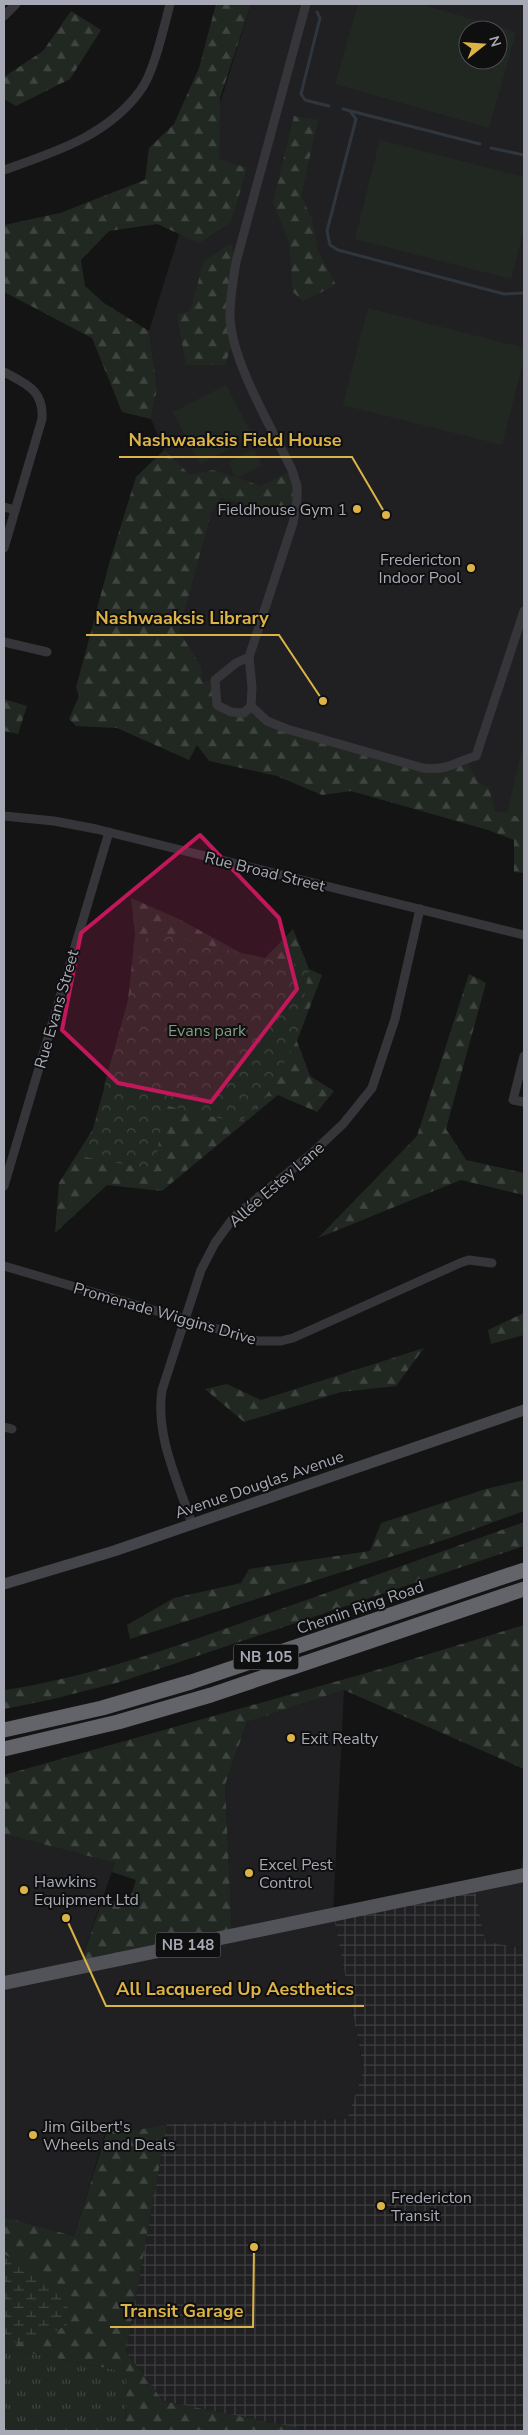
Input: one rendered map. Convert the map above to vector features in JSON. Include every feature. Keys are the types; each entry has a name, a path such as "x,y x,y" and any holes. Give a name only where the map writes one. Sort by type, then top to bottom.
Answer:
{"highway":[{"name":"Chemin Ring Road","path":"4,1730 102,1708 191,1682 524,1570"},
{"name":"NB 105","path":"4,1749 118,1722 211,1695 524,1589"}],"main road":[{"name":"NB 148","path":"4,1983 524,1875"}],"street":[{"path":"4,16 16,4"},
{"path":"4,170 68,148 91,135 116,115 141,90 158,47 170,4"},
{"path":"249,657 215,680 214,691 217,705 231,712 244,713 251,706 252,688 249,657 292,523 297,486 292,470 239,361 230,318 231,295 236,262 306,4"},
{"path":"4,372 32,388 40,397 43,407 42,419 4,548"},
{"path":"4,507 15,510"},
{"path":"251,706 267,721 287,728 423,768 438,770 450,768 476,756 524,611"},
{"path":"4,642 47,652"},
{"name":"Rue Broad Street","path":"4,816 54,821 109,832 524,935"},
{"name":"Rue Evans Street","path":"4,1186 109,832"},
{"name":"Allée Estey Lane","path":"192,1524 162,1434 160,1420 162,1390 200,1270 215,1243 234,1217 311,1154 343,1124 372,1088 395,1019 420,909"},
{"path":"524,1056 513,1100 524,1102"},
{"name":"Promenade Wiggins Drive","path":"4,1266 258,1341 281,1341 293,1338 460,1263 469,1260 492,1263"},
{"name":"Avenue Douglas Avenue","path":"4,1584 114,1551 524,1410"}],"highlighted area":[{"path":"200,835 279,918 297,989 211,1102 118,1083 62,1030 81,933"}],"shaded area":[{"path":"251,4 524,4 524,839 210,748 166,649 177,482 151,419 157,388 149,331"},
{"path":"344,1690 333,1913 364,2071 347,2119 167,2124 137,2130 121,2128 105,2134 74,2236 4,2217 4,1834 115,1863 78,1968 232,1935 225,1785 247,1722"},
{"path":"524,1845 524,1949 485,1941 474,1885 520,1876"},
{"path":"474,1885 485,1941 524,1949 524,2431 297,2431 297,2428 163,2401 126,2352 167,2124 347,2119 364,2070 333,1913"}],"green space":[{"path":"216,4 251,4 220,98 219,159 247,168 231,222 199,243 157,224 109,231 81,260 85,286 104,303 149,331 157,388 151,419 122,412 92,338 4,292 4,225 60,213 145,180 149,148 174,124 199,68"},
{"path":"358,4 420,4 475,20 458,20 458,70 505,70 489,128 335,84"},
{"path":"71,11 101,30 70,79 16,106 4,99 4,77 43,51"},
{"path":"508,30 516,32 508,60"},
{"path":"294,116 318,120 301,196 312,219 318,251 336,285 303,301 293,292 289,242 273,202"},
{"path":"380,140 524,177 524,229 511,279 355,239"},
{"path":"231,243 236,262 231,295 233,341 225,365 186,365 177,315 190,311 204,261"},
{"path":"368,308 524,348 524,358 502,445 343,405"},
{"path":"226,385 253,437 200,464 173,412"},
{"path":"254,449 262,465 236,479 228,462"},
{"path":"164,450 190,475 213,470 261,486 292,470 297,500 274,513 221,498 211,513 179,631 201,667 202,682 215,680 217,705 231,712 251,706 267,721 423,768 466,759 478,782 489,788 495,812 507,813 524,819 524,873 514,872 514,840 488,830 351,791 322,795 277,776 209,761 197,745 189,760 117,728 76,726 69,719 79,696 76,687 109,564 136,477"},
{"path":"4,699 27,706 18,734 4,731"},
{"path":"524,742 524,819 507,813"},
{"name":"Evans park","path":"131,898 179,919 241,953 265,958 293,929 309,969 322,975 297,1041 310,1076 334,1091 317,1112 278,1095 162,1191 107,1185 55,1233 59,1183 108,1105 104,1086 128,1000 135,934"},
{"name":"Evans park","path":"148,931 309,969 297,1040 264,1100 239,1123 164,1105 155,1170 85,1157"},
{"path":"469,974 486,983 446,1129 466,1160 524,1173 524,1195 461,1180 318,1238 417,1136"},
{"path":"524,1313 524,1335 491,1344 488,1330"},
{"path":"424,1348 396,1386 341,1392 244,1422 205,1389 227,1384 261,1400"},
{"path":"524,1480 524,1511 450,1538 130,1639 127,1625 174,1598 241,1583 249,1569 370,1551 381,1523 486,1489"},
{"path":"524,1522 524,1546 120,1682 4,1709 4,1690 102,1669 166,1649"},
{"path":"524,1625 524,1769 344,1690 247,1722 225,1785 232,1935 78,1969 103,1899 128,1905 136,1880 112,1872 115,1863 4,1834 4,1775 370,1672"},
{"path":"167,2124 126,2352 163,2401 298,2428 297,2431 125,2431 127,2372 4,2348 4,2217 74,2236 106,2134 121,2128 137,2130"},
{"path":"4,2254 50,2280 68,2308 67,2325 31,2344 4,2341"},
{"path":"4,2348 127,2372 125,2431 4,2431"}],"waterway":[{"path":"317,12 320,18 301,94 305,100 329,106"},
{"path":"343,109 480,144"},
{"path":"350,111 356,119 327,231 330,245 338,250 504,294 524,293"},
{"path":"491,148 524,155"}],"place":[{"name":"Fieldhouse Gym 1","path":"357,509"},
{"name":"Nashwaaksis Field House","path":"386,515"},
{"name":"Fredericton Indoor Pool","path":"471,568"},
{"name":"Nashwaaksis Library","path":"323,701"},
{"name":"Exit Realty","path":"291,1738"},
{"name":"Excel Pest Control","path":"249,1873"},
{"name":"Hawkins Equipment Ltd","path":"24,1890"},
{"name":"All Lacquered Up Aesthetics","path":"66,1918"},
{"name":"Jim Gilbert's Wheels and Deals","path":"33,2135"},
{"name":"Fredericton Transit","path":"381,2206"},
{"name":"Transit Garage","path":"254,2247"}]}
